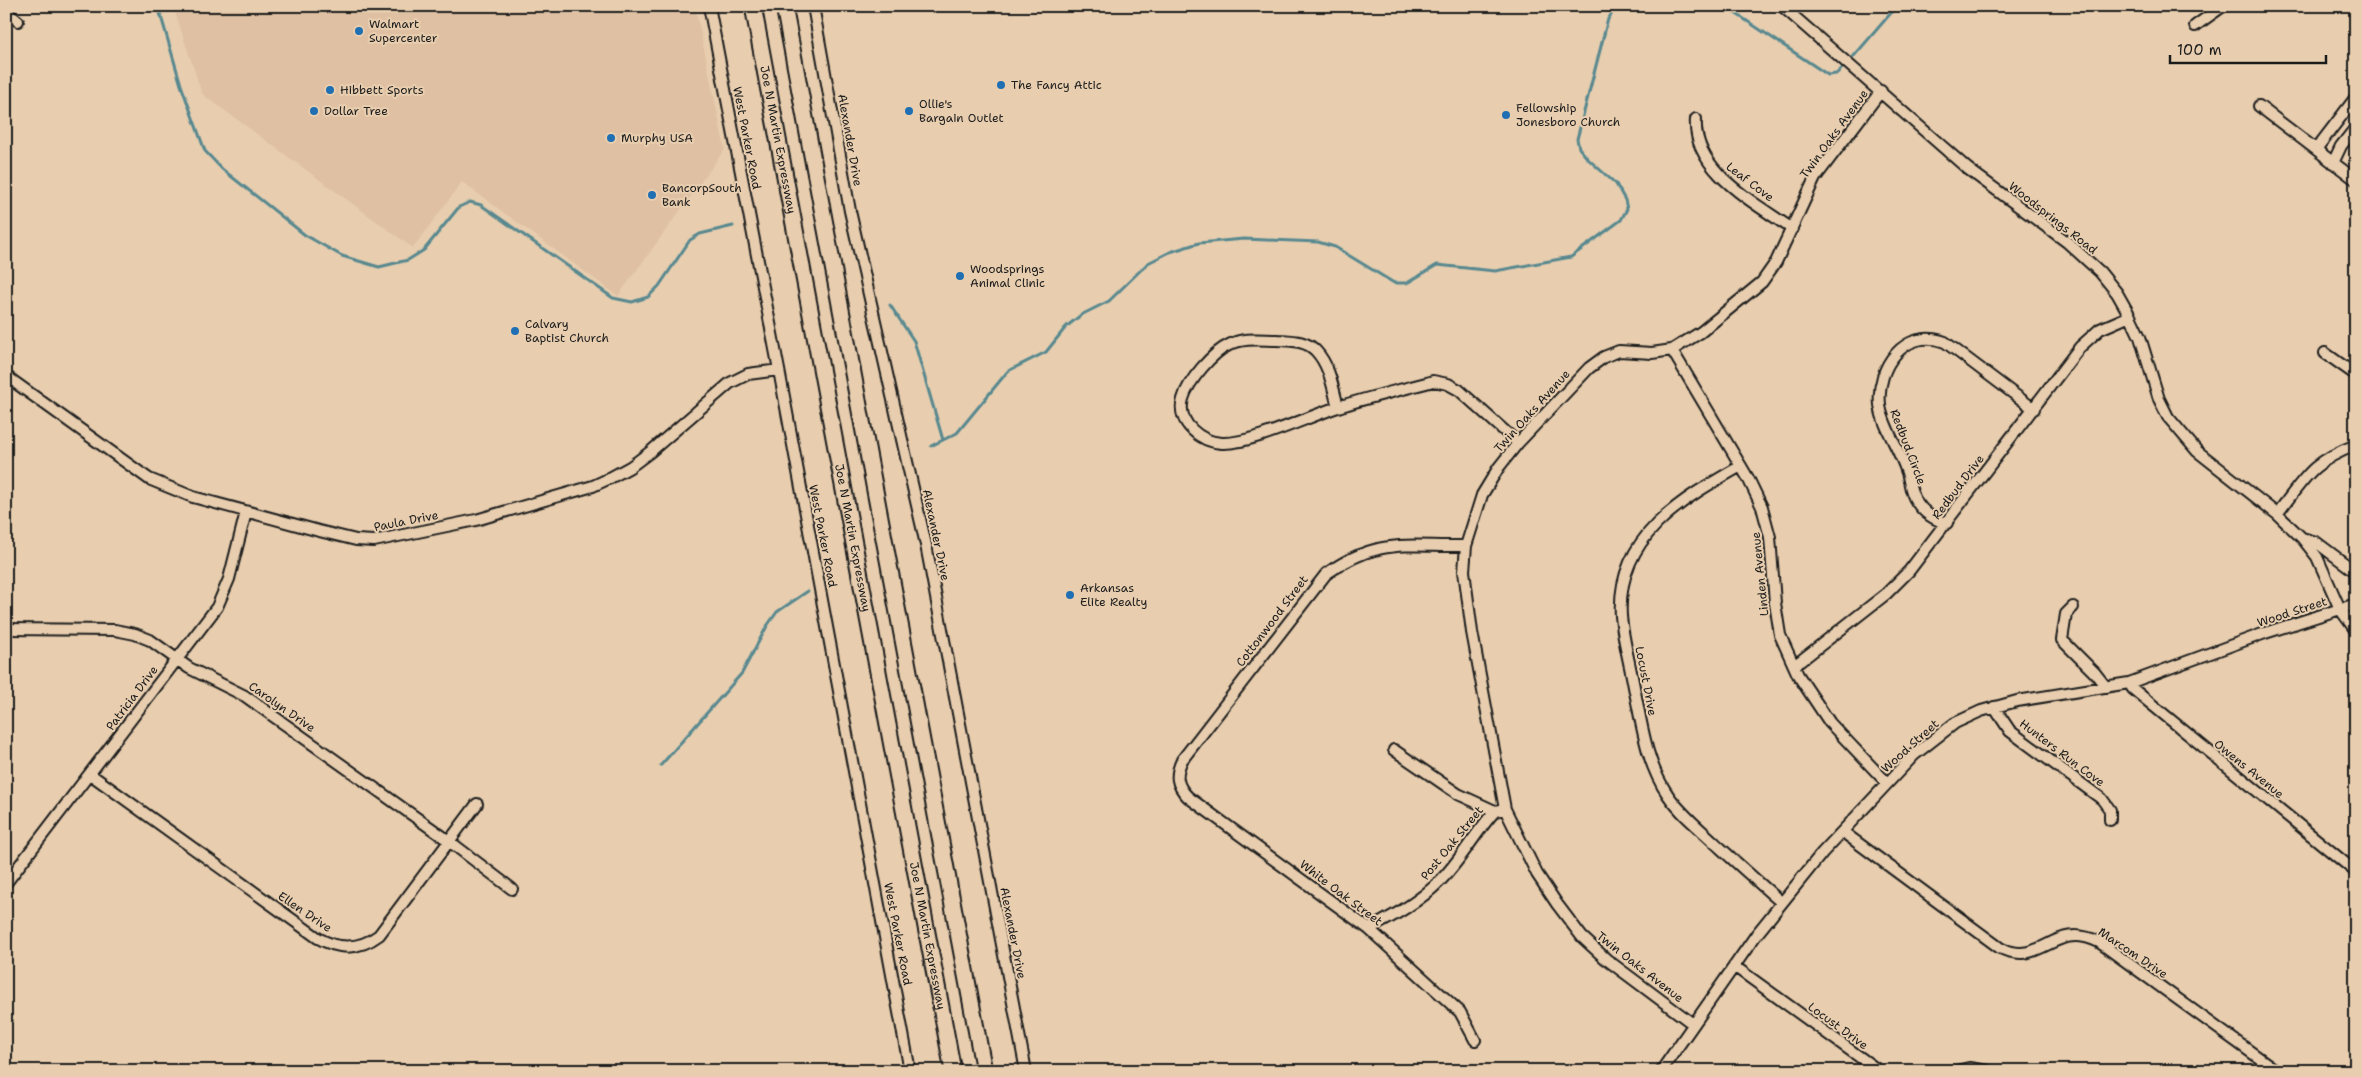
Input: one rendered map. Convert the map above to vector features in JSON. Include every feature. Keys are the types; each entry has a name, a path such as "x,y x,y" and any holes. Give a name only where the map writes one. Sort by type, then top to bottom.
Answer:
{"highway":[{"name":"Joe N Martin Expressway","path":"753,6 954,1071"},
{"path":"784,6 984,1071"}],"street":[{"name":"West Parker Road","path":"709,6 910,1071"},
{"name":"Alexander Drive","path":"813,6 850,211 926,544 1026,1071"},
{"name":"Woodsprings Road","path":"1782,6 1968,169 2067,242 2094,266 2117,293 2130,316 2140,338 2159,399 2173,424 2197,451 2277,514 2302,538 2317,557 2340,609 2356,631"},
{"path":"2195,26 2223,6"},
{"path":"6,12 18,21"},
{"name":"Twin Oaks Avenue","path":"1693,1024 1606,959 1582,937 1537,874 1500,810 1464,571 1466,546 1482,495 1499,467 1518,443 1570,387 1604,357 1619,351 1652,353 1672,350 1701,332 1762,282 1776,262 1814,178 1880,91"},
{"path":"2317,148 2356,97"},
{"path":"2259,106 2317,148 2356,180"},
{"name":"Leaf Cove","path":"1696,119 1697,137 1701,150 1712,168 1792,229"},
{"path":"2333,163 2341,146 2356,128"},
{"name":"Redbud Drive","path":"1794,666 1886,594 1909,571 2080,347 2109,324 2130,316"},
{"name":"Redbud Circle","path":"1947,523 1931,517 1915,500 1898,448 1881,411 1880,393 1882,379 1894,354 1904,345 1918,339 1936,338 1946,342 2034,409"},
{"path":"1338,407 1325,365 1316,351 1307,344 1296,341 1244,340 1229,345 1214,355 1190,384 1183,398 1182,410 1191,429 1200,437 1212,442 1229,443 1247,439 1338,407 1433,381 1448,384 1467,396 1518,443"},
{"name":"Linden Avenue","path":"1672,350 1757,495 1768,525 1774,562 1775,603 1780,635 1794,666 1807,691 1830,723 1887,783"},
{"path":"2325,353 2356,375"},
{"name":"Paula Drive","path":"6,376 149,479 193,497 246,512 356,540 374,541 476,520 593,486 630,467 650,452 730,383 748,374 779,370"},
{"path":"2277,514 2311,469 2324,459 2356,445"},
{"name":"Locust Drive","path":"1741,466 1678,503 1646,534 1633,554 1624,582 1621,617 1646,746 1657,776 1668,794 1688,819 1780,902"},
{"name":"Patricia Drive","path":"6,883 221,599 229,579 246,512"},
{"path":"2302,538 2316,542 2356,572"},
{"name":"Cottonwood Street","path":"1177,781 1177,770 1182,760 1326,574 1346,559 1366,551 1388,546 1466,546"},
{"name":"Wood Street","path":"1661,1071 1780,902 1822,853 1887,783 1937,735 1956,723 1994,707 2017,701 2129,683 2265,633 2356,604"},
{"path":"2073,607 2066,614 2062,640 2095,673 2106,687"},
{"name":"Carolyn Drive","path":"6,629 115,630 129,632 150,640 189,668 245,696 449,840 512,889"},
{"name":"Owens Avenue","path":"2129,683 2140,695 2356,872"},
{"name":"Hunters Run Cove","path":"1994,707 2010,731 2102,799 2108,806 2110,820"},
{"path":"1394,750 1458,794 1500,810"},
{"name":"Ellen Drive","path":"90,774 318,938 336,946 356,947 370,942 379,935 477,804"},
{"name":"White Oak Street","path":"1177,781 1180,789 1188,797 1369,929 1460,1012 1468,1023 1475,1040"},
{"name":"Post Oak Street","path":"1369,929 1412,905 1436,884 1500,810"},
{"name":"Marcom Drive","path":"1843,832 2000,948 2009,952 2028,954 2056,939 2074,934 2099,942 2277,1071"},
{"name":"Locust Drive","path":"1734,966 1879,1071"},
{"path":"1956,1071 1969,1068 1988,1071"}],"shaded area":[{"path":"173,6 695,6 725,149 618,296 462,182 413,248 202,94"}],"waterway":[{"path":"158,6 181,85 205,151 222,169 305,235 342,256 379,267 408,260 424,250 459,207 470,202 481,205 613,298 632,302 648,297 659,286 690,240 700,234 733,226"},
{"path":"931,446 957,433 1008,371 1046,352 1066,327 1081,315 1109,301 1148,263 1170,252 1199,243 1244,239 1318,242 1335,247 1394,283 1407,283 1437,265 1495,271 1571,257 1621,220 1627,209 1625,200 1616,184 1588,159 1579,148 1577,139 1608,19 1617,6"},
{"path":"1720,6 1732,11 1828,75 1836,74 1848,63 1897,6"},
{"path":"890,305 914,341 943,440"},
{"path":"661,765 742,673 767,626 777,612 808,591"}],"place":[{"name":"Walmart Supercenter","path":"359,31"},
{"name":"The Fancy Attic","path":"1001,85"},
{"name":"Hibbett Sports","path":"330,90"},
{"name":"Dollar Tree","path":"314,111"},
{"name":"Ollie's Bargain Outlet","path":"909,111"},
{"name":"Fellowship Jonesboro Church","path":"1506,115"},
{"name":"Murphy USA","path":"611,138"},
{"name":"BancorpSouth Bank","path":"652,195"},
{"name":"Woodsprings Animal Clinic","path":"960,276"},
{"name":"Calvary Baptist Church","path":"515,331"},
{"name":"Arkansas Elite Realty","path":"1070,595"}]}
